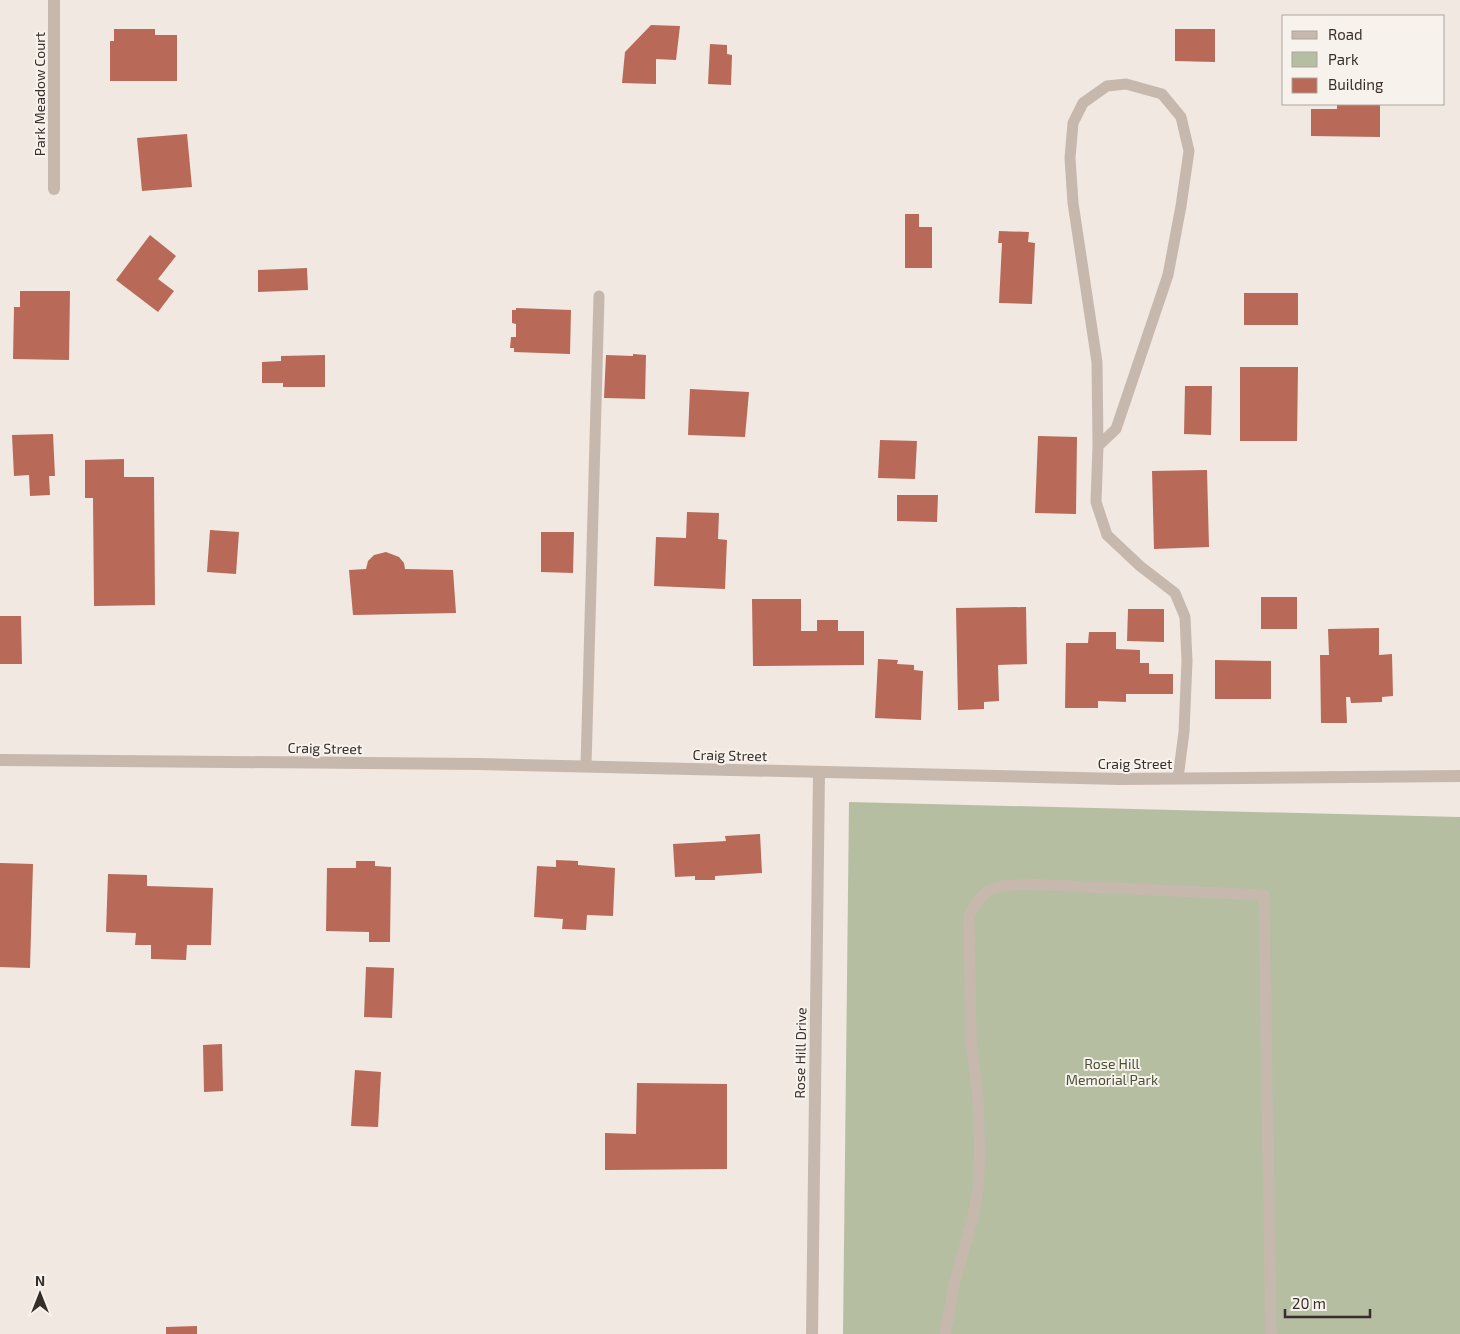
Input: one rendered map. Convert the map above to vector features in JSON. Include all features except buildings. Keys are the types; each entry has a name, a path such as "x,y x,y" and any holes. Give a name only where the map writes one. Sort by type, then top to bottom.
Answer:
{"street":[{"name":"Park Meadow Court","path":"54,0 54,189"},
{"name":"Craig Street","path":"0,760 586,766 1110,778 1460,776"},
{"name":"Rose Hill Drive","path":"812,1334 819,772"}],"lane":[{"path":"1098,446 1116,430 1168,275 1182,206 1189,151 1182,116 1162,94 1126,84 1107,86 1083,103 1073,123 1070,158 1073,203 1097,362 1098,446 1096,502 1107,534 1140,566 1176,593 1185,618 1187,661 1184,732 1178,778"},
{"path":"586,766 599,296"},
{"path":"945,1334 955,1281 972,1221 978,1190 980,1154 978,1099 971,1040 969,916 977,900 984,893 996,887 1023,884 1264,895 1270,1334"}],"green space":[{"name":"Rose Hill Memorial Park","path":"849,802 1460,817 1460,1334 843,1334"}]}
